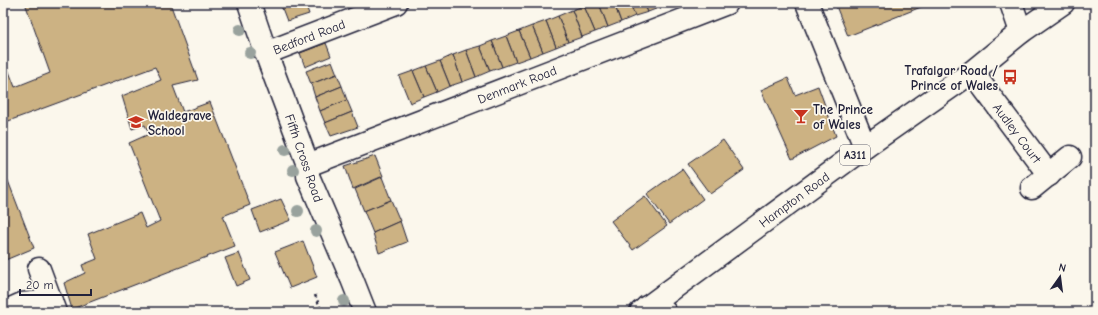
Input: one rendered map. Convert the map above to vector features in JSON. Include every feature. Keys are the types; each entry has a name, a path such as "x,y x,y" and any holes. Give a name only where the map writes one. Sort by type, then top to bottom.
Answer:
{"street":[{"name":"Fifth Cross Road","path":"249,3 308,165 308,176 365,312"},
{"name":"Bedford Road","path":"266,53 396,3"},
{"name":"Denmark Road","path":"308,165 727,3"},
{"path":"807,3 865,147"},
{"path":"1011,3 1021,32"},
{"name":"Hampton Road","path":"651,310 865,147 972,72 1021,32 1063,3"},
{"name":"Audley Court","path":"972,72 1040,182 1070,157"},
{"path":"4,312 22,304 53,307 39,269"}],"path":[{"path":"315,295 322,312"}],"building":[{"path":"25,3 170,3 198,80 173,86 183,112 210,102 250,205 223,216 235,246 72,309 64,283 85,273 82,265 97,259 88,234 140,213 146,228 160,221 129,143 149,134 145,125 132,129 122,96 161,80 155,67 3,123 3,56 15,87 50,73"},
{"path":"280,3 305,3 309,14 287,21"},
{"path":"305,3 323,3 307,9"},
{"path":"591,3 599,3 608,27 595,32 584,6"},
{"path":"599,3 614,3 621,22 608,27"},
{"path":"614,3 630,3 635,16 621,22"},
{"path":"630,3 644,3 648,12 635,16"},
{"path":"644,3 660,3 661,7 648,12"},
{"path":"844,3 931,3 848,36 836,6"},
{"path":"584,6 595,32 582,37 572,10"},
{"path":"572,10 582,37 568,42 558,16"},
{"path":"558,16 568,42 556,47 546,21"},
{"path":"546,21 556,47 543,52 532,26"},
{"path":"532,26 543,52 530,57 519,31"},
{"path":"519,31 530,57 516,62 506,36"},
{"path":"506,36 516,62 502,67 492,41"},
{"path":"492,41 502,67 490,71 480,46"},
{"path":"326,43 331,56 305,67 300,53"},
{"path":"480,46 490,71 476,77 466,50"},
{"path":"466,50 476,77 462,82 453,55"},
{"path":"453,55 462,82 450,86 440,61"},
{"path":"332,61 337,74 311,84 306,71"},
{"path":"440,61 450,86 437,92 426,66"},
{"path":"426,66 437,92 424,97 413,71"},
{"path":"413,71 424,97 410,103 399,76"},
{"path":"337,74 342,86 315,97 311,84"},
{"name":"The Prince of Wales","path":"788,78 795,95 818,86 836,136 792,159 761,90"},
{"path":"342,86 347,100 320,111 315,97"},
{"path":"347,100 352,112 325,123 320,111"},
{"path":"352,112 358,127 331,136 325,123"},
{"path":"723,140 744,170 710,194 688,164"},
{"path":"375,156 383,176 353,189 345,166"},
{"path":"682,169 703,199 669,224 647,194"},
{"path":"5,173 34,248 3,261 3,174"},
{"path":"382,177 391,200 364,211 355,189"},
{"path":"645,196 667,226 633,250 611,221"},
{"path":"281,199 291,220 260,232 252,210"},
{"path":"391,200 400,221 373,233 364,211"},
{"path":"400,221 407,242 379,253 373,233"},
{"path":"303,241 317,277 290,288 275,252"},
{"path":"239,253 250,280 236,286 225,258"}],"place":[{"name":"Trafalgar Road / Prince of Wales","path":"1010,77"},
{"name":"The Prince of Wales","path":"801,116"},
{"name":"Waldegrave School","path":"136,122"}]}
